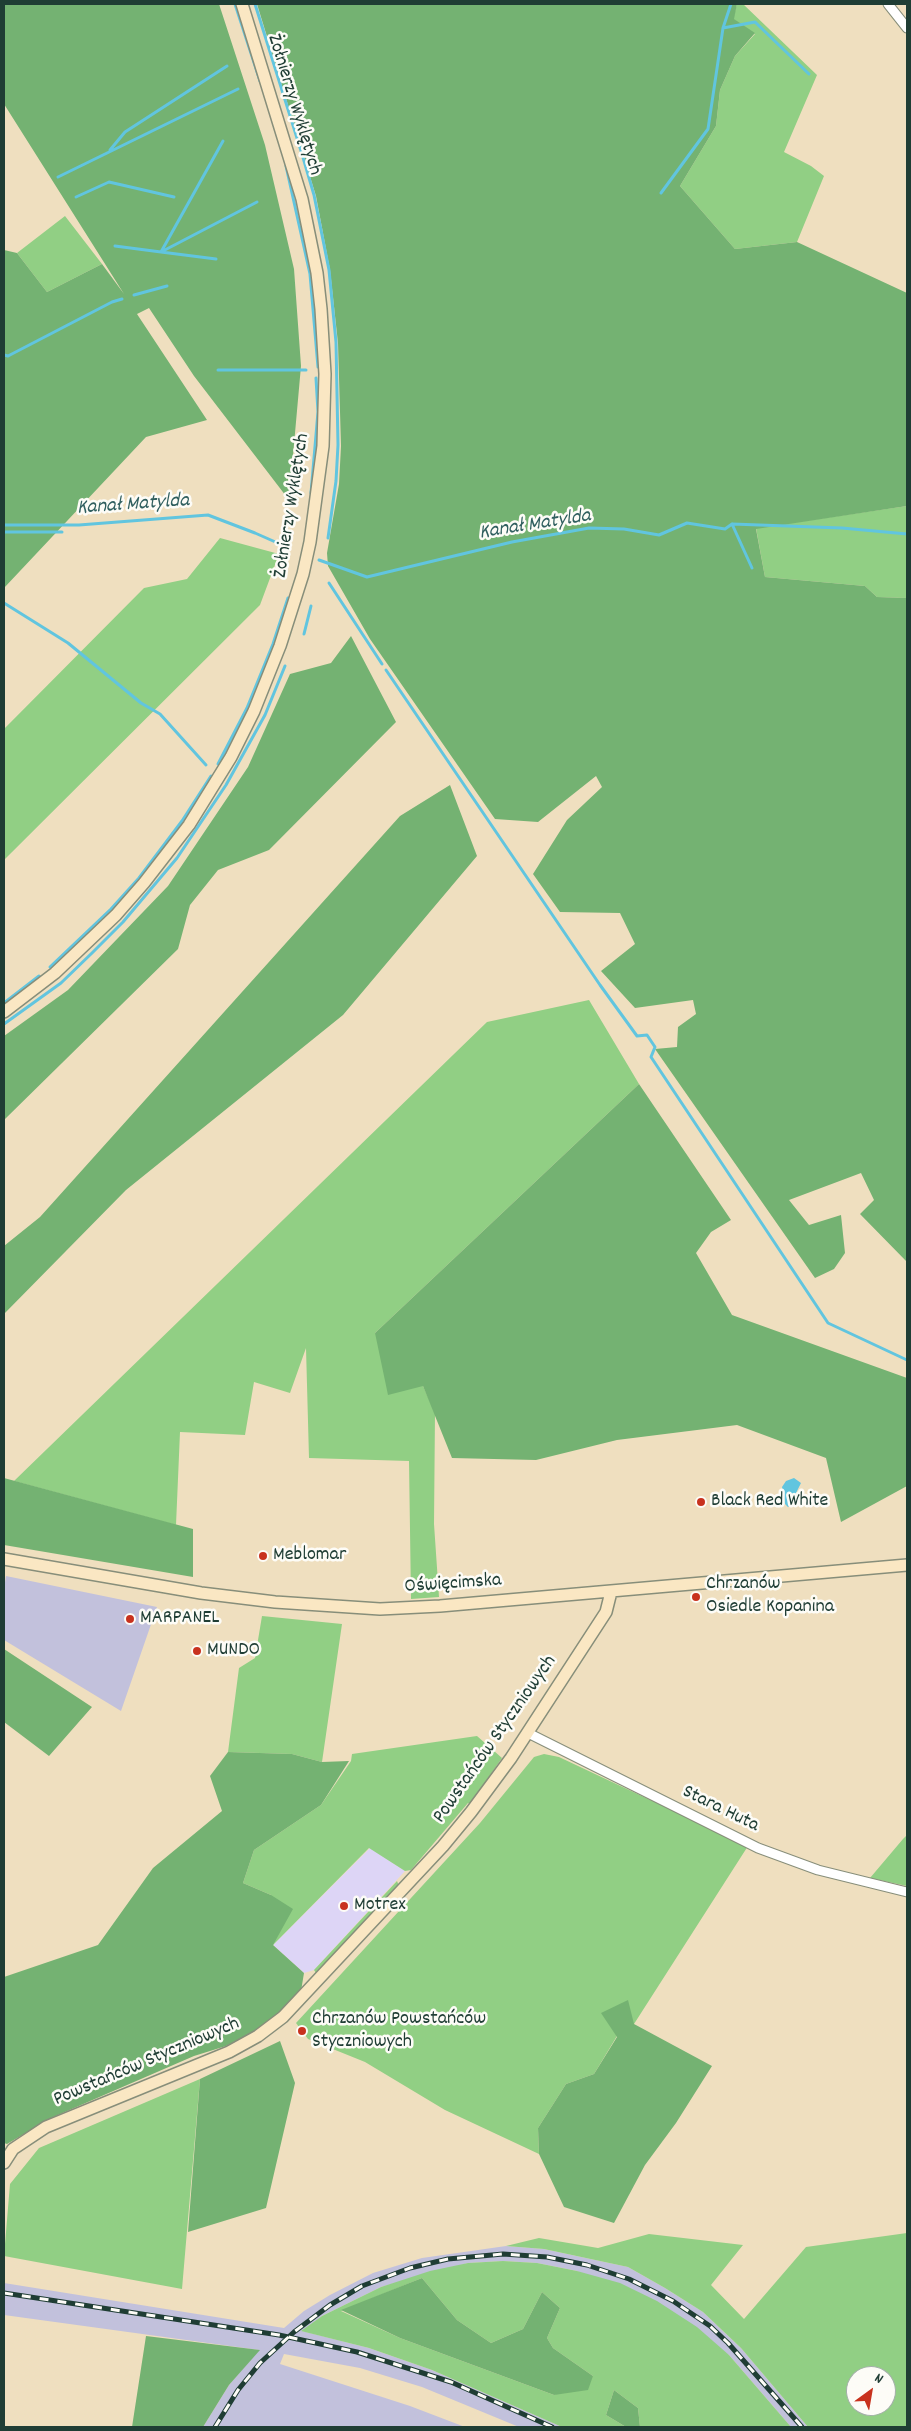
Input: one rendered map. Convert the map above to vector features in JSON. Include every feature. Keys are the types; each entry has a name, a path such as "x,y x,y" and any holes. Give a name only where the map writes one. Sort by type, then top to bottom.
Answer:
{"street":[{"name":"Żołnierzy Wyklętych","path":"4,1012 55,973 116,914 144,883 188,825 217,781 254,711 280,646 303,574 320,482 325,413 324,343 317,272 291,158 242,4"},
{"path":"888,4 907,28"},
{"name":"Oświęcimska","path":"4,1559 201,1593 380,1609 611,1592 907,1565"},
{"name":"Powstańców Styczniowych","path":"4,2163 13,2149 46,2127 229,2052 258,2036 283,2017 444,1846 528,1733 606,1612 611,1592"},
{"name":"Stara Huta","path":"528,1733 758,1848 818,1870 907,1892"}],"shaded area":[{"path":"6,1576 157,1607 121,1711 4,1640 4,1589"},
{"path":"370,1848 405,1871 314,1970 304,1973 273,1945"},
{"path":"506,2246 544,2249 628,2267 665,2288 703,2312 741,2348 808,2427 791,2427 729,2355 577,2271 537,2263 503,2261 468,2263 381,2287 322,2316 302,2331 369,2348 432,2370 562,2427 519,2427 422,2387 360,2368 284,2354 280,2364 410,2406 465,2427 203,2427 229,2385 259,2350 4,2315 4,2283 284,2328 304,2311 373,2273 422,2258"}],"green space":[{"path":"4,4 219,4 265,145 294,269 301,366 289,500 194,376 149,308 137,314 207,420 146,437 4,588 4,250 17,253 47,292 102,264 124,294 4,104"},
{"path":"257,4 737,4 734,19 755,33 735,56 720,90 716,126 680,186 735,249 797,242 907,293 907,506 756,529 765,577 865,586 877,597 907,598 907,1262 860,1214 874,1200 861,1173 789,1200 809,1225 841,1215 845,1253 834,1269 815,1278 655,1049 677,1047 678,1027 696,1014 693,1000 635,1008 601,971 635,944 620,913 560,912 533,874 567,820 602,787 596,776 538,822 495,819 370,639 328,566 327,553 339,484 341,446 338,343 330,270 316,196"},
{"path":"737,4 743,4 817,75 784,152 811,166 824,176 797,242 735,249 680,186 716,126 720,90 735,56 755,34 733,19"},
{"path":"65,216 102,264 47,292 17,253"},
{"path":"907,506 907,598 877,597 865,586 765,577 756,528"},
{"path":"220,538 279,554 260,605 4,860 4,729 144,588 187,579"},
{"path":"351,636 396,722 269,850 218,870 190,905 178,949 4,1120 4,1036 68,990 168,886 248,767 290,674 331,663"},
{"path":"450,785 477,856 343,1015 126,1190 4,1314 4,1246 40,1217 400,816"},
{"path":"589,1000 639,1084 375,1333 423,1386 435,1413 434,1524 439,1597 411,1599 409,1461 309,1458 306,1348 290,1393 254,1382 245,1435 180,1432 176,1525 14,1481 487,1022"},
{"path":"639,1084 731,1220 711,1232 696,1253 732,1315 907,1378 907,1486 841,1522 826,1458 737,1425 617,1440 536,1460 452,1458 423,1386 388,1395 375,1333"},
{"path":"4,1478 193,1529 193,1577 4,1545"},
{"path":"262,1616 342,1624 322,1762 292,1754 228,1752 239,1668 255,1658"},
{"path":"4,1649 92,1707 49,1756 4,1722"},
{"path":"477,1736 502,1758 470,1804 468,1803 411,1870 405,1871 369,1848 273,1945 271,1895 243,1883 254,1850 321,1805 351,1761 352,1754"},
{"path":"228,1752 292,1754 322,1762 349,1761 321,1805 254,1850 243,1883 271,1895 293,1909 273,1945 304,1973 301,1991 294,2001 274,2017 256,2030 226,2046 194,2056 51,2118 7,2144 4,2143 4,1977 98,1945 153,1868 222,1811 210,1776"},
{"path":"544,1754 559,1757 748,1846 634,2024 617,2036 594,2074 566,2084 538,2128 539,2154 445,2110 365,2062 308,2039 296,2023 480,1823 534,1757"},
{"path":"907,1835 907,1886 870,1878 903,1839"},
{"path":"397,1881 400,1888 319,1974 316,1973 314,1970"},
{"path":"628,2000 634,2024 712,2066 676,2123 645,2165 614,2223 564,2207 539,2154 538,2128 566,2084 594,2074 617,2037 601,2013"},
{"path":"280,2041 295,2083 266,2208 188,2232 200,2079"},
{"path":"200,2079 182,2289 4,2256 10,2184 39,2148"},
{"path":"907,2233 907,2427 808,2427 741,2348 703,2312 665,2288 628,2267 544,2249 506,2246 539,2238 598,2248 649,2234 743,2245 711,2285 744,2319 806,2247"},
{"path":"503,2261 537,2263 577,2271 620,2283 657,2301 697,2327 729,2355 791,2427 640,2427 638,2408 614,2390 606,2415 626,2427 562,2427 432,2370 369,2348 301,2331 322,2316 381,2287 430,2271 468,2263","holes":["422,2278 457,2320 491,2343 523,2329 542,2292 560,2308 547,2338 553,2348 593,2376 554,2395 400,2338 341,2311"]},
{"path":"422,2278 457,2320 491,2343 523,2329 542,2292 560,2308 547,2338 553,2348 593,2376 588,2390 554,2395 400,2338 341,2310"},
{"path":"146,2336 260,2350 229,2385 203,2427 132,2427"},
{"path":"614,2390 638,2408 640,2427 626,2427 606,2415"}],"water":[{"path":"794,1478 801,1483 795,1495 796,1504 788,1507 785,1504 782,1487 786,1481"}],"waterway":[{"path":"235,4 260,81"},
{"path":"255,4 314,195 329,270 336,342 338,445 336,481 328,538"},
{"path":"723,28 731,4"},
{"path":"661,193 708,129 723,28 755,22 809,74"},
{"path":"110,150 125,132 227,66"},
{"path":"58,177 238,89"},
{"path":"216,259 161,252 223,141"},
{"path":"286,166 310,274 318,367"},
{"path":"76,197 109,182 174,197"},
{"path":"115,246 161,252 257,202"},
{"path":"134,295 167,286"},
{"path":"4,355 8,356 112,302 122,299"},
{"path":"218,370 306,370"},
{"path":"311,493 318,412 316,378"},
{"name":"Kanał Matylda","path":"4,525 79,525 208,515 289,548"},
{"name":"Kanał Matylda","path":"319,560 367,577 512,542 589,528 624,529 659,535 687,523 725,529 732,524 842,528 907,534"},
{"path":"732,524 752,568"},
{"path":"4,532 62,532"},
{"path":"329,583 382,664"},
{"path":"218,764 247,708 273,644 288,598"},
{"path":"4,603 68,643 141,703 160,714 206,765"},
{"path":"304,634 311,606"},
{"path":"4,1024 61,983 123,922 177,858 226,785 265,715 285,666"},
{"path":"386,670 600,985 637,1036 647,1035 655,1047 651,1057 828,1323 907,1360"},
{"path":"50,967 111,909 139,878 182,821 211,776"},
{"path":"4,1003 39,976"}],"railway":[{"path":"215,2427 238,2390 260,2363 294,2332 330,2305 362,2286 410,2268 448,2259 503,2254 547,2257 587,2265 629,2279 673,2301 710,2326 728,2343 802,2427"},
{"path":"4,2293 279,2335 357,2352 451,2382 552,2427"}],"place":[{"name":"Black Red White","path":"701,1502"},
{"name":"Meblomar","path":"263,1556"},
{"name":"Chrzanów Osiedle Kopanina","path":"696,1597"},
{"name":"MARPANEL","path":"130,1619"},
{"name":"MUNDO","path":"197,1651"},
{"name":"Motrex","path":"344,1906"},
{"name":"Chrzanów Powstańców Styczniowych","path":"302,2031"}]}
